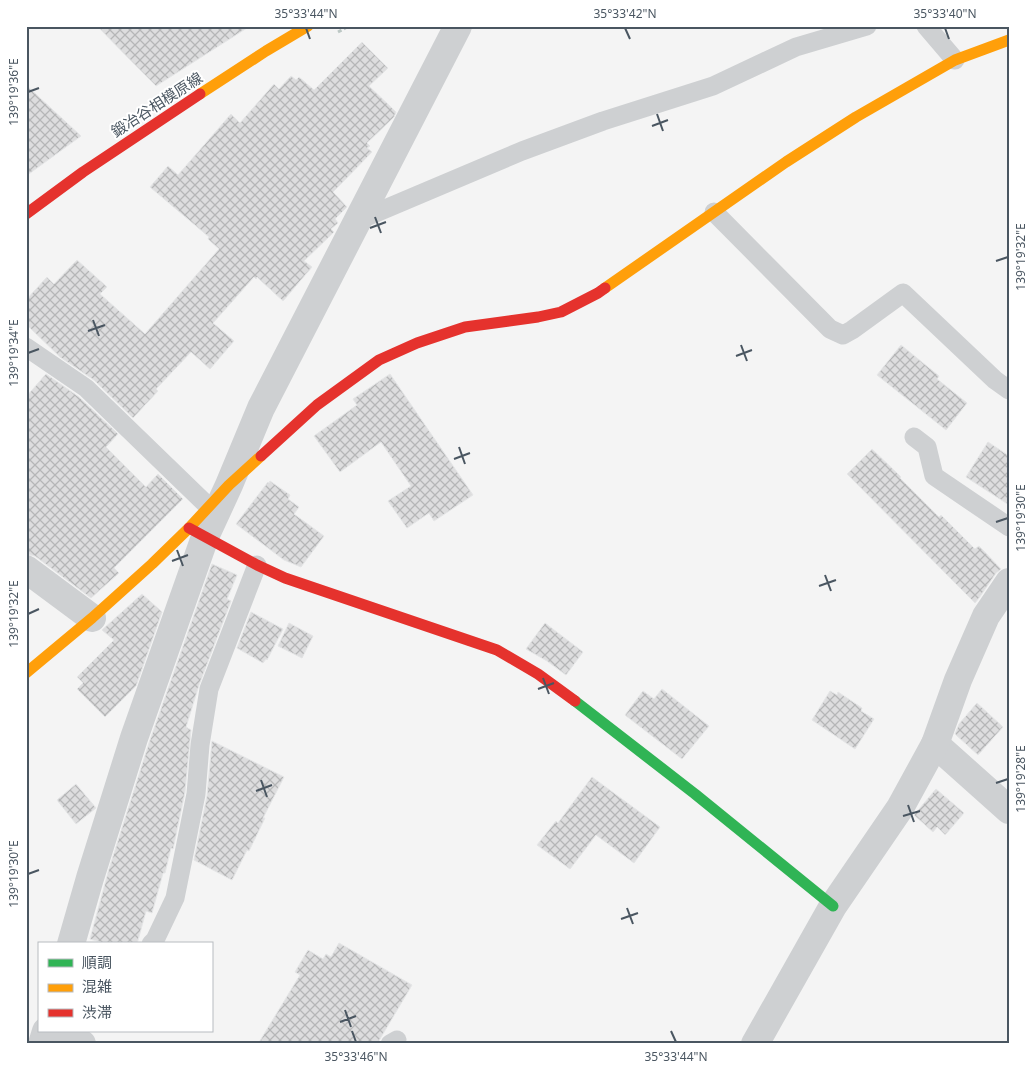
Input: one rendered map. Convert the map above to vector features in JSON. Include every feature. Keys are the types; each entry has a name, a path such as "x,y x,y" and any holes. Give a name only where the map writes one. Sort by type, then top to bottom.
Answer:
{"street":[{"name":"鍛冶谷相模原線","path":"26,214 83,172 266,51 308,26"},
{"path":"26,673 92,618 152,564 197,533 229,485 261,408 458,26"},
{"path":"72,942 197,533 209,507 229,485 317,405 379,360 417,343 465,327 561,312 598,293 786,162 849,122 954,60 1009,40"},
{"path":"197,533 257,566 285,578 497,650 538,674 695,794 833,906"},
{"path":"26,569 92,618"},
{"path":"755,1044 833,906 900,808 935,744 958,680 986,616 1009,582"},
{"path":"935,744 1009,810"},
{"path":"42,1044 46,1032"}],"lane":[{"path":"358,220 522,151 603,121 713,86 796,47 867,26"},
{"path":"926,26 954,60"},
{"path":"714,212 830,329 843,336 903,293 1009,390"},
{"path":"26,347 86,388 209,507"},
{"path":"914,437 926,447 934,476 1009,527"},
{"path":"154,942 175,898 196,794 200,745 210,690 257,566"}],"building":[{"path":"97,26 250,26 156,86"},
{"path":"362,42 388,68 369,86 396,112 394,117 367,143 370,146 367,148 372,152 333,192 347,207 335,219 338,223 331,229 334,232 304,261 312,267 283,301 257,277 256,279 254,277 213,323 234,341 210,369 191,352 156,389 158,391 133,418 94,380 60,357 26,324 26,300 47,277 54,284 77,260 107,287 100,294 145,334 219,249 208,239 209,237 150,187 168,166 178,175 231,114 240,123 274,84 279,89 291,76 296,80 299,77 314,90"},
{"path":"26,85 81,136 26,176"},
{"path":"901,345 939,376 937,379 967,403 946,430 877,375"},
{"path":"46,374 79,397 118,434 106,447 146,487 158,474 183,499 114,568 119,573 91,598 35,556 26,554 26,397"},
{"path":"390,374 473,495 434,521 429,513 407,528 388,501 411,486 381,442 340,472 314,436 357,405 353,399"},
{"path":"988,442 1009,456 1009,505 966,477"},
{"path":"872,449 939,517 941,515 975,549 979,546 1001,569 996,573 975,603 847,474"},
{"path":"270,481 290,495 288,499 299,507 294,514 324,536 301,567 284,560 236,524"},
{"path":"212,564 237,575 227,599 231,601 199,685 186,727 191,730 185,792 173,849 171,848 152,913 146,911 138,942 100,942 90,939 109,869 149,743"},
{"path":"142,594 162,612 136,686 105,717 77,689 83,683 77,677 114,640 102,630"},
{"path":"251,612 283,629 267,660 263,663 237,648"},
{"path":"289,623 313,636 302,658 278,646"},
{"path":"545,623 583,652 566,675 526,649"},
{"path":"662,689 709,726 682,759 625,715 643,691 654,699"},
{"path":"830,691 837,695 838,692 862,708 861,711 874,719 855,749 812,720"},
{"path":"977,703 1003,727 978,755 955,734 959,724"},
{"path":"212,741 284,777 249,851 247,850 232,880 194,860 207,796"},
{"path":"592,777 660,827 634,863 596,835 570,869 537,845 556,821 558,823"},
{"path":"76,784 96,808 76,824 57,800"},
{"path":"936,789 964,813 945,835 937,827 933,832 914,815"},
{"path":"339,943 412,985 377,1044 258,1044 300,975 295,972 308,950 323,959 326,954 331,957"}],"traffic: fast":[{"path":"575,701 695,794 833,906"}],"traffic: slow":[{"path":"200,94 308,26"},
{"path":"605,288 786,162 856,117 955,60 1009,40"},
{"path":"26,673 92,618 152,564 229,485 261,456"}],"traffic: jam":[{"path":"26,214 83,172 200,94"},
{"path":"261,456 317,405 379,360 417,343 465,327 561,312 605,288"},
{"path":"189,528 285,578 497,650 538,674 575,701"}]}
